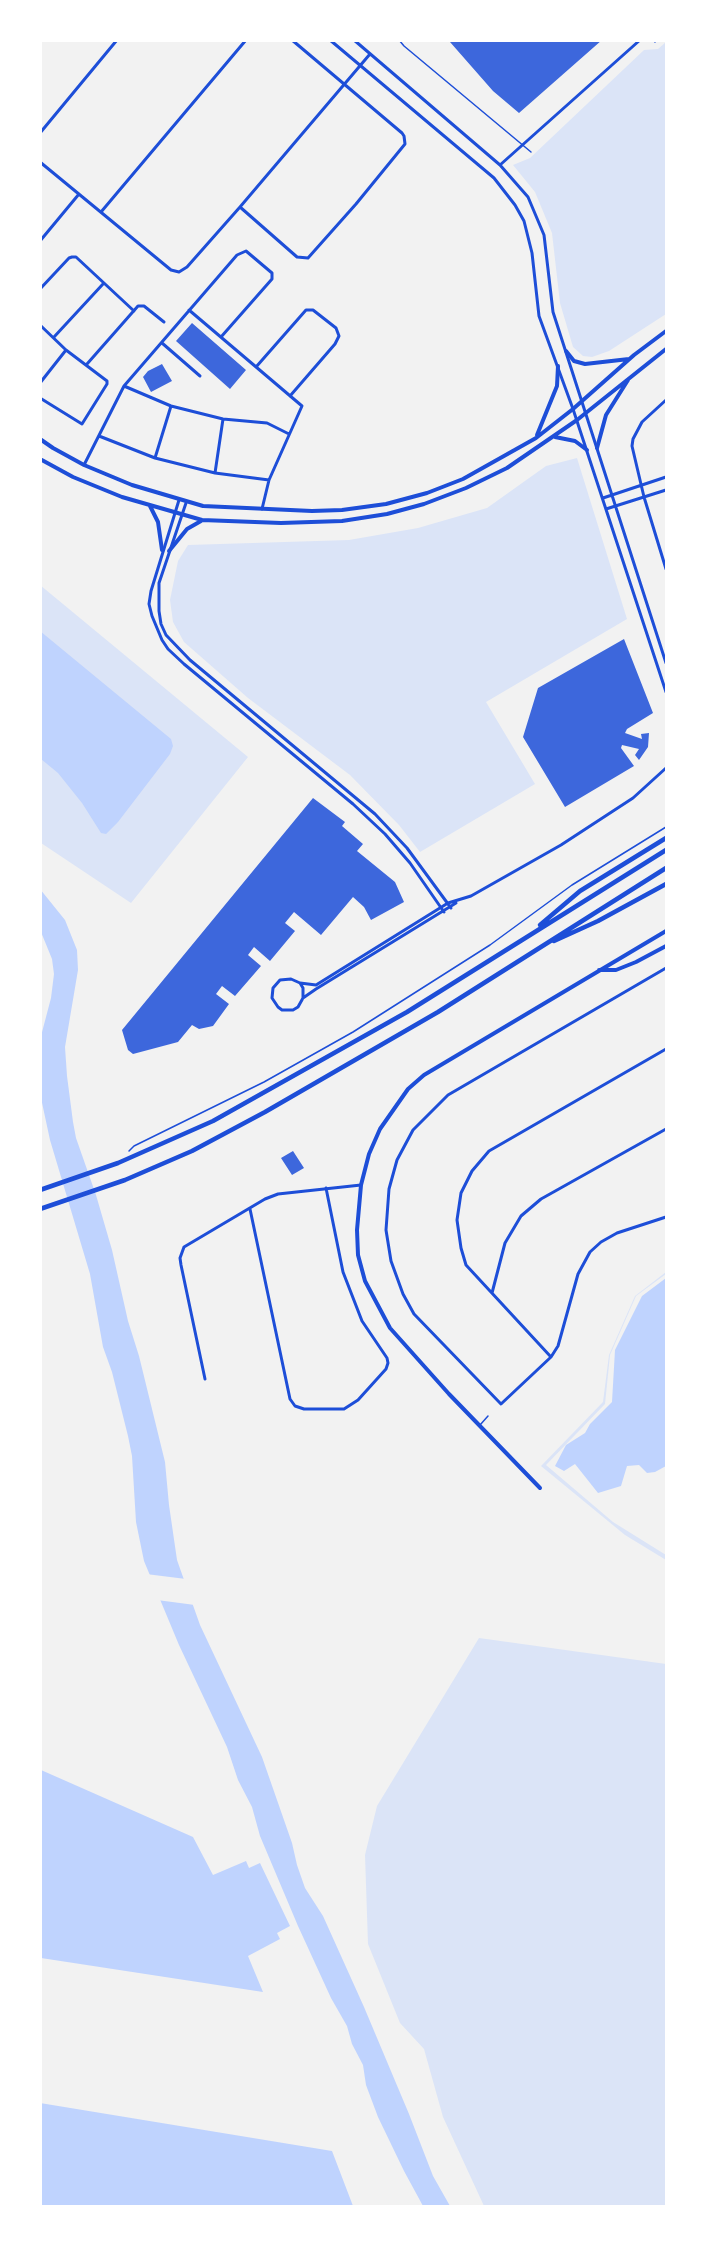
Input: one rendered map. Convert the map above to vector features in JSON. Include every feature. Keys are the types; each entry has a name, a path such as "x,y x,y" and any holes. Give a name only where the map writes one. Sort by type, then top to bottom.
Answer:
{"main road":[{"path":"529,934 580,891 666,838"},
{"path":"40,1190 124,1160 213,1121 297,1076 407,1012 666,850"},
{"path":"41,1208 125,1180 192,1151 265,1112 423,1021 666,868"},
{"path":"539,947 598,921 666,884"}],"street":[{"path":"40,133 117,40"},
{"path":"101,212 246,40"},
{"path":"240,207 300,259 312,256 403,147 405,140 402,133 292,40"},
{"path":"330,40 494,178 524,221 532,253 539,315 577,420 666,692"},
{"path":"354,40 500,165 528,197 544,235 553,312 666,663"},
{"path":"500,165 640,40"},
{"path":"40,162 171,270 179,272 187,267 240,207 370,54"},
{"path":"40,241 80,194"},
{"path":"84,465 124,386 237,255 243,252 249,253 272,273 272,279 221,337"},
{"path":"40,289 72,256 76,257 134,311"},
{"path":"54,338 103,284"},
{"path":"87,364 138,306 144,306 164,322"},
{"path":"189,310 302,406 269,480 262,509"},
{"path":"256,367 306,310 313,310 336,328 339,336 335,344 290,396"},
{"path":"40,325 66,350 107,381 86,422 79,424 40,398"},
{"path":"40,439 84,465 132,485 186,503 203,506 342,510 405,500 463,479 536,438 573,409 629,359 666,331"},
{"path":"162,343 200,376"},
{"path":"40,459 98,488 150,506 202,520 301,522 342,520 387,514 424,504 466,488 507,468 577,420 666,349"},
{"path":"40,383 66,350"},
{"path":"566,351 574,361 585,364 629,359"},
{"path":"536,438 557,386 558,366"},
{"path":"597,448 606,416 630,376"},
{"path":"124,386 171,406 223,419 267,423 289,434"},
{"path":"666,400 642,422 633,439 632,453 666,569"},
{"path":"155,458 171,406"},
{"path":"215,473 223,419"},
{"path":"99,436 155,458 215,473 269,480"},
{"path":"554,437 575,441 587,450"},
{"path":"603,498 666,477"},
{"path":"606,509 666,490"},
{"path":"179,500 153,579 150,604 156,630 168,649 353,804 385,834 410,863 444,912"},
{"path":"186,503 159,583 161,624 174,645 375,814 407,848 451,908"},
{"path":"150,506 158,522 162,550"},
{"path":"169,551 187,529 202,520"},
{"path":"300,983 303,988 303,998 298,1007 288,1011 278,1007 272,998 273,988 280,980 291,978 300,983 315,985 448,903 471,896 586,830 633,798 666,768"},
{"path":"303,998 451,908 457,902"},
{"path":"540,1488 390,1328 365,1281 358,1256 357,1230 361,1185 369,1154 380,1130 408,1089 424,1075 666,932"},
{"path":"599,970 616,970 666,946"},
{"path":"666,968 448,1095 413,1130 397,1160 389,1189 386,1230 391,1261 403,1294 414,1314 501,1404 551,1357 558,1346 578,1274 590,1252 601,1242 617,1233 666,1217"},
{"path":"551,1357 466,1265 460,1248 457,1220 461,1193 472,1171 489,1151 666,1049"},
{"path":"492,1294 505,1243 521,1216 541,1199 666,1129"},
{"path":"205,1379 181,1265 181,1252 191,1243 278,1194 361,1185"},
{"path":"250,1209 290,1399 295,1406 304,1410 344,1409 358,1400 386,1369 388,1363 362,1321 343,1272 327,1188"}],"lane":[{"path":"399,40 531,152"},
{"path":"479,1425 488,1416"}],"path":[{"path":"124,1160 134,1146 264,1082 353,1032 490,945 554,897 666,827"}],"shaded area":[{"path":"666,42 666,314 609,351 592,357 583,356 573,347 560,303 552,233 535,192 513,165 530,158 644,50 658,49"},
{"path":"577,458 627,619 486,702 535,784 420,852 399,825 350,775 248,698 184,642 173,622 170,600 178,561 188,545 349,540 418,528 487,508 546,466"},
{"path":"40,585 248,757 131,903 41,843"},
{"path":"666,1272 636,1296 610,1355 605,1404 546,1465 613,1522 666,1555 666,1560 625,1535 541,1466 603,1402 609,1355 635,1296"},
{"path":"479,1638 666,1664 666,2206 484,2206 443,2117 424,2049 400,2023 368,1944 365,1855 377,1806"}],"water":[{"path":"40,631 171,739 173,746 170,754 118,822 106,834 101,833 82,803 58,773 41,759"},
{"path":"40,889 65,920 77,950 78,970 65,1047 73,1122 112,1250 165,1462 177,1560 200,1625 262,1757 305,1888 323,1916 364,2007 433,2176 450,2206 423,2206 378,2117 366,2085 363,2065 352,2044 347,2026 331,1998 298,1926 260,1836 252,1807 238,1780 227,1747 179,1645 144,1561 136,1522 132,1456 128,1436 112,1372 103,1347 90,1274 50,1140 41,1098 41,1036 51,998 54,974 52,959 41,932"},
{"path":"666,1278 666,1466 655,1472 647,1473 639,1465 627,1466 621,1486 598,1493 575,1464 564,1471 555,1466 566,1445 585,1433 590,1424 612,1402 615,1350 642,1296"},
{"path":"41,1770 193,1837 213,1875 246,1861 249,1868 260,1863 290,1926 277,1933 280,1939 248,1956 263,1992 41,1958"},
{"path":"40,2103 332,2151 353,2206 41,2206"}],"pier":[{"path":"146,1574 186,1579 195,1605 157,1600"}],"building":[{"path":"452,40 602,40 519,113 493,91 450,42"},
{"path":"192,323 246,370 230,389 176,341"},
{"path":"162,364 172,381 151,392 143,377 148,371"},
{"path":"624,639 653,713 627,729 625,733 642,739 641,734 649,733 648,747 639,760 635,755 639,749 622,745 621,748 634,766 565,807 523,737 538,688"},
{"path":"313,798 345,822 342,826 363,844 357,851 395,882 404,902 371,920 364,907 353,897 321,935 294,912 285,923 295,931 270,961 254,947 248,955 261,966 235,996 222,986 216,994 229,1004 213,1026 199,1029 192,1025 178,1042 133,1054 128,1050 122,1030"},
{"path":"293,1151 304,1168 292,1175 281,1158"}]}
